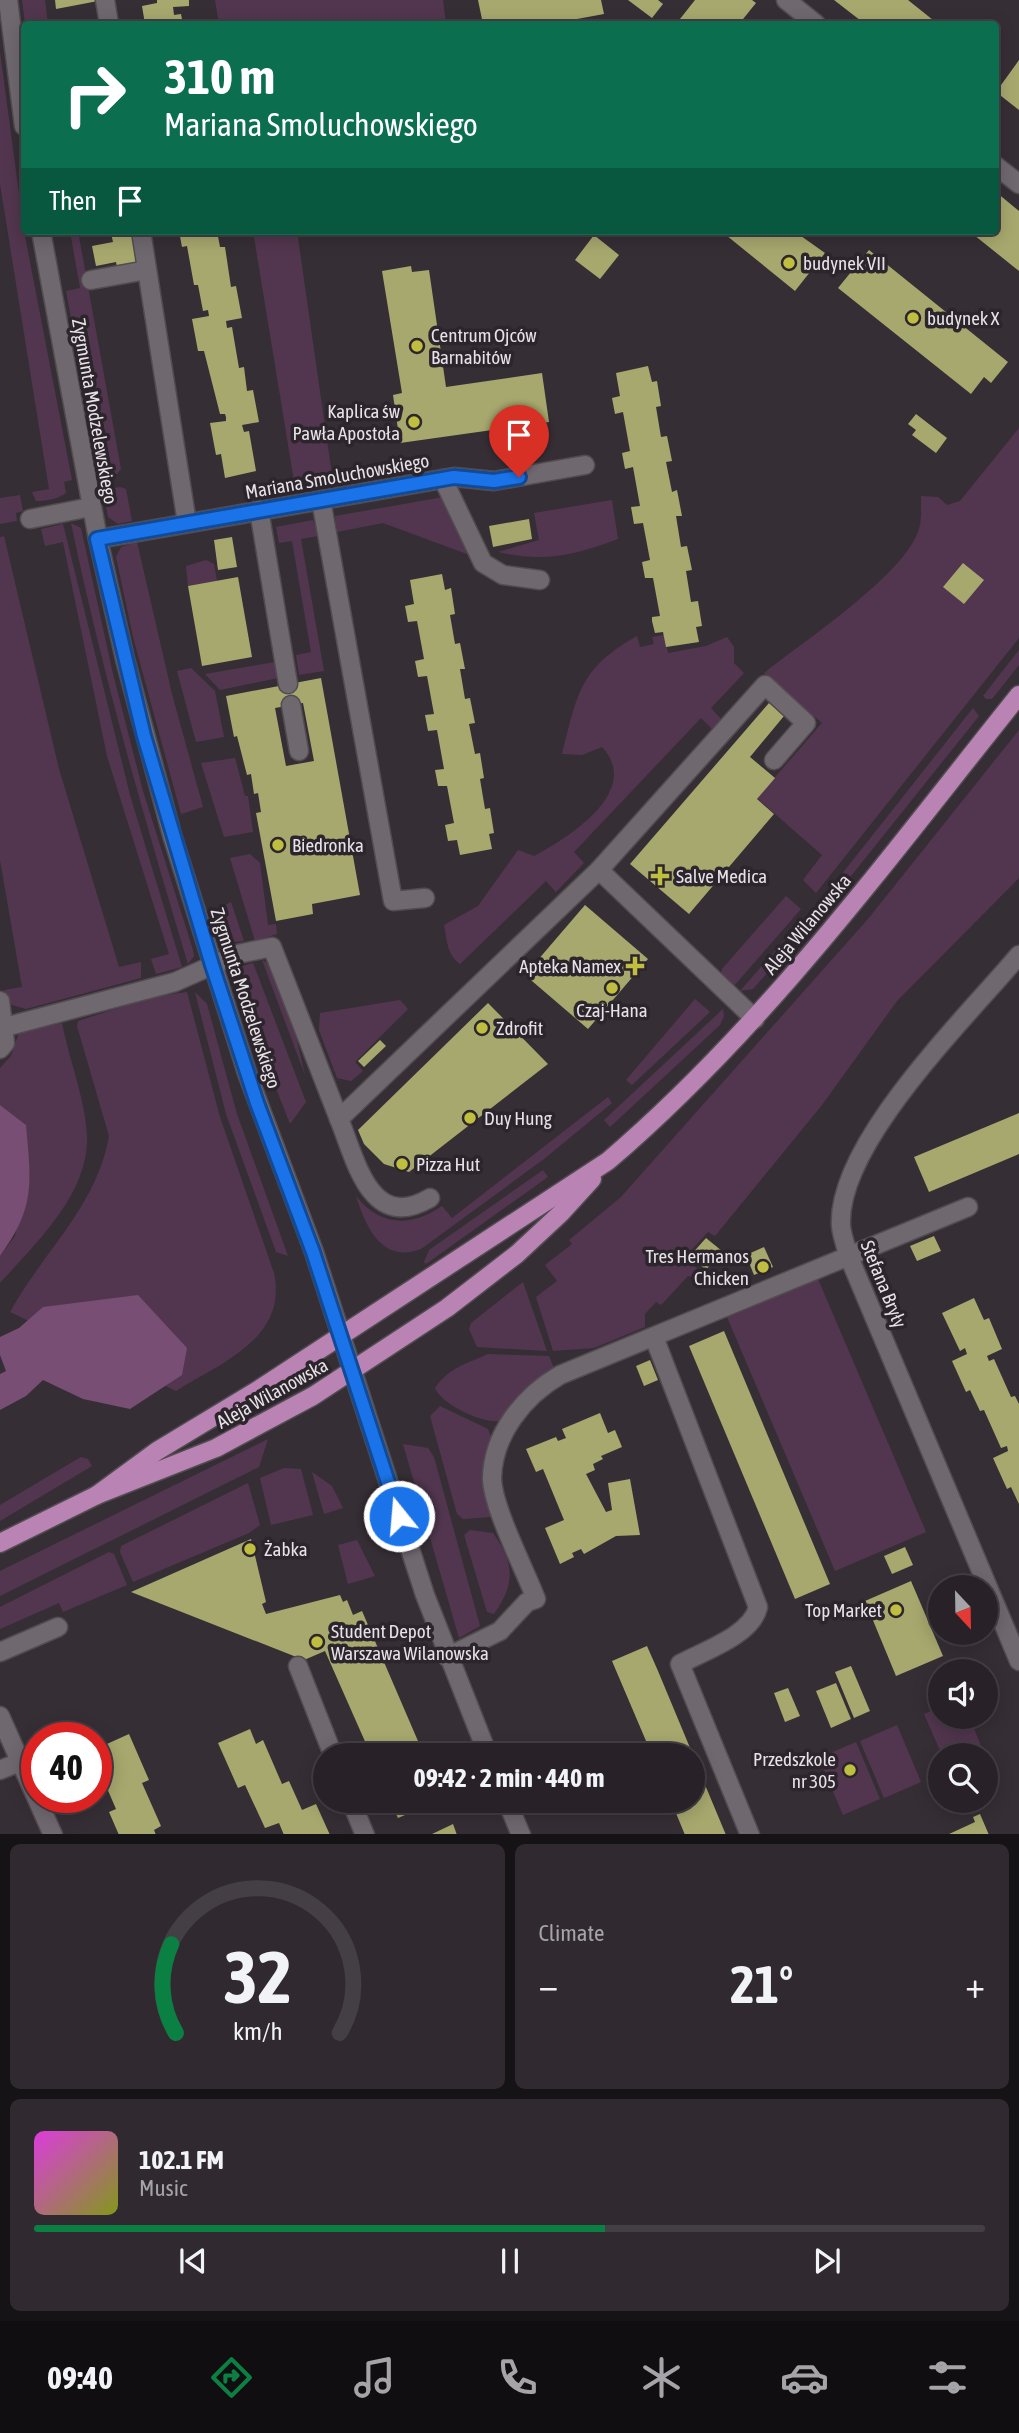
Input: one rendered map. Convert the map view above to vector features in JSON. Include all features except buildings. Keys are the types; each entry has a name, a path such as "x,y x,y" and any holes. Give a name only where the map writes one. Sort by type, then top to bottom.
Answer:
{"main road":[{"name":"Aleja Wilanowska","path":"0,1543 97,1495 190,1460 244,1435 353,1370 447,1308 517,1254 561,1213 608,1161 684,1094 755,1019 836,924 1019,695"},
{"name":"Aleja Wilanowska","path":"97,1495 157,1451 342,1336 608,1161"}],"street":[{"path":"8,0 21,102"},
{"path":"105,0 108,21"},
{"path":"786,0 813,21"},
{"path":"999,168 1019,184"},
{"name":"Zygmunta Modzelewskiego","path":"42,235 97,539 144,736 212,965 257,1103 342,1336 447,1657 483,1743"},
{"path":"142,235 187,523"},
{"path":"91,280 148,270"},
{"name":"Mariana Smoluchowskiego","path":"97,539 443,479 494,481 585,465"},
{"path":"443,479 483,563 503,575 540,580"},
{"path":"321,500 393,901 425,898"},
{"path":"30,519 91,507"},
{"path":"259,510 288,684"},
{"path":"339,1119 599,870 765,685 806,723 774,760"},
{"path":"291,705 299,751"},
{"path":"599,870 755,1019"},
{"path":"5,1027 175,982 238,954 272,947 367,1185 384,1205 398,1209 414,1207 430,1198"},
{"name":"Stefana Bryły","path":"1019,956 879,1119 851,1174 843,1203 841,1227 849,1257 1019,1661"},
{"path":"0,1001 5,1027 5,1043 0,1049"},
{"path":"447,1657 500,1631 527,1602 536,1599 496,1498 492,1480 504,1433 525,1403 548,1382 968,1207"},
{"path":"654,1337 758,1607 756,1616 746,1627 680,1664 750,1834"},
{"path":"0,1652 58,1627"},
{"path":"298,1666 328,1743"},
{"path":"0,1716 53,1834"},
{"path":"0,1770 20,1762"},
{"path":"356,1813 365,1834"},
{"path":"512,1813 521,1834"}],"shaded area":[{"path":"22,0 45,0 48,21 25,21"},
{"path":"215,0 443,0 446,21 218,21"},
{"path":"0,52 21,209 21,235 25,235 72,480 64,482 66,493 44,501 36,501 32,492 49,489 0,184"},
{"path":"71,235 79,235 121,469 117,474 100,477 66,291 80,288"},
{"path":"254,235 298,235 332,475 294,481"},
{"path":"1019,428 1019,638 816,893 803,880 822,855 757,798 822,723 764,673 851,606 894,566 910,547 919,529 921,496 938,497 947,505 960,501"},
{"path":"120,487 126,489 132,521 118,524 108,517 103,490"},
{"path":"20,495 23,511 16,513 17,521 0,524 0,498"},
{"path":"444,497 475,557 383,523 337,532 335,516"},
{"path":"612,500 618,539 559,556 530,557 498,552 539,540 534,513"},
{"path":"313,520 318,536 301,539 324,671 299,675 296,655 311,652 292,541 279,543 276,527"},
{"path":"71,523 81,528 113,674 143,791 193,950 194,956 188,964 125,745"},
{"path":"63,524 130,795 182,967 156,974 151,959 169,954 107,756 63,542 45,546 41,529"},
{"path":"4,536 59,769 119,967 141,962 141,978 26,1009 12,1005 4,990 22,987 0,860 0,537"},
{"path":"137,542 172,694 203,807 181,814 133,637 116,557 121,547"},
{"path":"206,560 214,564 217,581 188,586 186,566"},
{"path":"664,635 668,653 706,646 727,637 734,647 734,663 744,673 711,708 721,719 712,729 701,718 574,852 584,863 556,892 546,881 460,964 450,952 444,925 478,906 518,850 534,856 565,838 596,811 607,796 613,780 612,764 602,747 582,755 562,754 572,714 584,684 603,660 637,636 640,647 654,644 652,637"},
{"path":"1019,650 1019,665 992,699 986,699 983,696"},
{"path":"275,662 278,678 220,690 205,674"},
{"path":"191,668 215,691 224,737 196,742 177,671"},
{"path":"973,708 979,716 839,891 823,898"},
{"path":"1019,730 1019,878 897,1001 822,1105 715,1236 708,1232 684,1258 703,1273 699,1277 688,1276 661,1305 656,1302 645,1314 645,1327 594,1348 553,1351 536,1297 557,1281 545,1265 572,1244 569,1240 621,1197 868,919"},
{"path":"235,758 245,796 248,796 253,832 224,837 201,763"},
{"path":"250,854 260,863 268,925 276,924 277,934 255,941 230,858"},
{"path":"786,896 801,909 733,987 721,975 722,969"},
{"path":"231,902 244,941 225,939 218,931 211,913"},
{"path":"807,914 810,924 753,989 740,991"},
{"path":"262,960 269,964 289,1007 305,1075"},
{"path":"253,963 306,1102 290,1124 234,981 239,967"},
{"path":"187,992 220,1117 274,1273 276,1296 271,1315 261,1332 247,1346 176,1391 10,1312 81,1207 103,1161 109,1136 77,1026 78,1021 152,997"},
{"path":"195,992 207,1004 237,1114 288,1256 276,1252 226,1114"},
{"path":"695,999 710,1012 632,1085 626,1080"},
{"path":"400,1000 408,1009 355,1062 363,1071 351,1081 337,1078 319,1030 320,1013"},
{"path":"723,1009 724,1016 720,1025 610,1127 604,1120"},
{"path":"62,1023 84,1109 87,1138 85,1159 79,1179 57,1217 0,1283 0,1256 15,1236 26,1125 0,1105 0,1068 11,1056 19,1033"},
{"path":"608,1097 612,1103 544,1159 421,1249 407,1252 386,1247 378,1240 365,1219 356,1196 375,1214 386,1218 419,1218 442,1206 452,1218"},
{"path":"0,1105 26,1125 29,1179 20,1223 0,1256"},
{"path":"543,1170 548,1177 426,1264 424,1262 429,1250"},
{"path":"818,1279 926,1532 835,1571 727,1317"},
{"path":"523,1282 547,1351 477,1347 469,1329 471,1323"},
{"path":"138,1295 187,1348 182,1375 130,1409 83,1399 43,1380 26,1396 0,1410 0,1374 6,1371 0,1355 0,1337 19,1328 43,1307"},
{"path":"488,1354 549,1356 554,1368 520,1393 499,1421 463,1412 446,1401 435,1388 452,1371"},
{"path":"440,1406 488,1429 491,1437 483,1480 491,1517 463,1519 457,1514 430,1416"},
{"path":"268,1439 259,1467 0,1596 0,1571"},
{"path":"403,1444 428,1448 434,1457 480,1626 459,1638"},
{"path":"81,1457 88,1459 92,1466 0,1521 0,1505"},
{"path":"284,1468 301,1469 313,1515 271,1525 260,1478"},
{"path":"312,1472 332,1486 343,1508 324,1514"},
{"path":"248,1483 260,1525 249,1533 133,1582 120,1552 121,1546"},
{"path":"470,1530 493,1533 509,1564 506,1593 494,1614 487,1612 464,1535"},
{"path":"357,1540 375,1576 348,1584 338,1545"},
{"path":"109,1552 114,1554 127,1585 63,1612 59,1603 0,1629 0,1607"},
{"path":"897,1725 921,1782 884,1798 860,1741"},
{"path":"931,1729 974,1729 980,1743 937,1743"},
{"path":"856,1742 880,1799 843,1815 819,1758"}],"place":[{"name":"budynek VII","path":"789,263"},
{"name":"budynek X","path":"913,318"},
{"name":"Centrum Ojców Barnabitów","path":"417,346"},
{"name":"Kaplica św Pawła Apostoła","path":"414,422"},
{"name":"Biedronka","path":"278,845"},
{"name":"Salve Medica","path":"660,876"},
{"name":"Apteka Namex","path":"635,966"},
{"name":"Czaj-Hana","path":"612,988"},
{"name":"Zdrofit","path":"482,1028"},
{"name":"Duy Hung","path":"470,1118"},
{"name":"Pizza Hut","path":"402,1164"},
{"name":"Tres Hermanos Chicken","path":"763,1267"},
{"name":"Żabka","path":"250,1549"},
{"name":"Top Market","path":"896,1610"},
{"name":"Student Depot Warszawa Wilanowska","path":"317,1642"},
{"name":"Przedszkole nr 305","path":"850,1770"}],"route":[{"path":"399,1516 313,1252 257,1103 212,965 144,736 97,539 454,477 494,481 519,477"}]}
